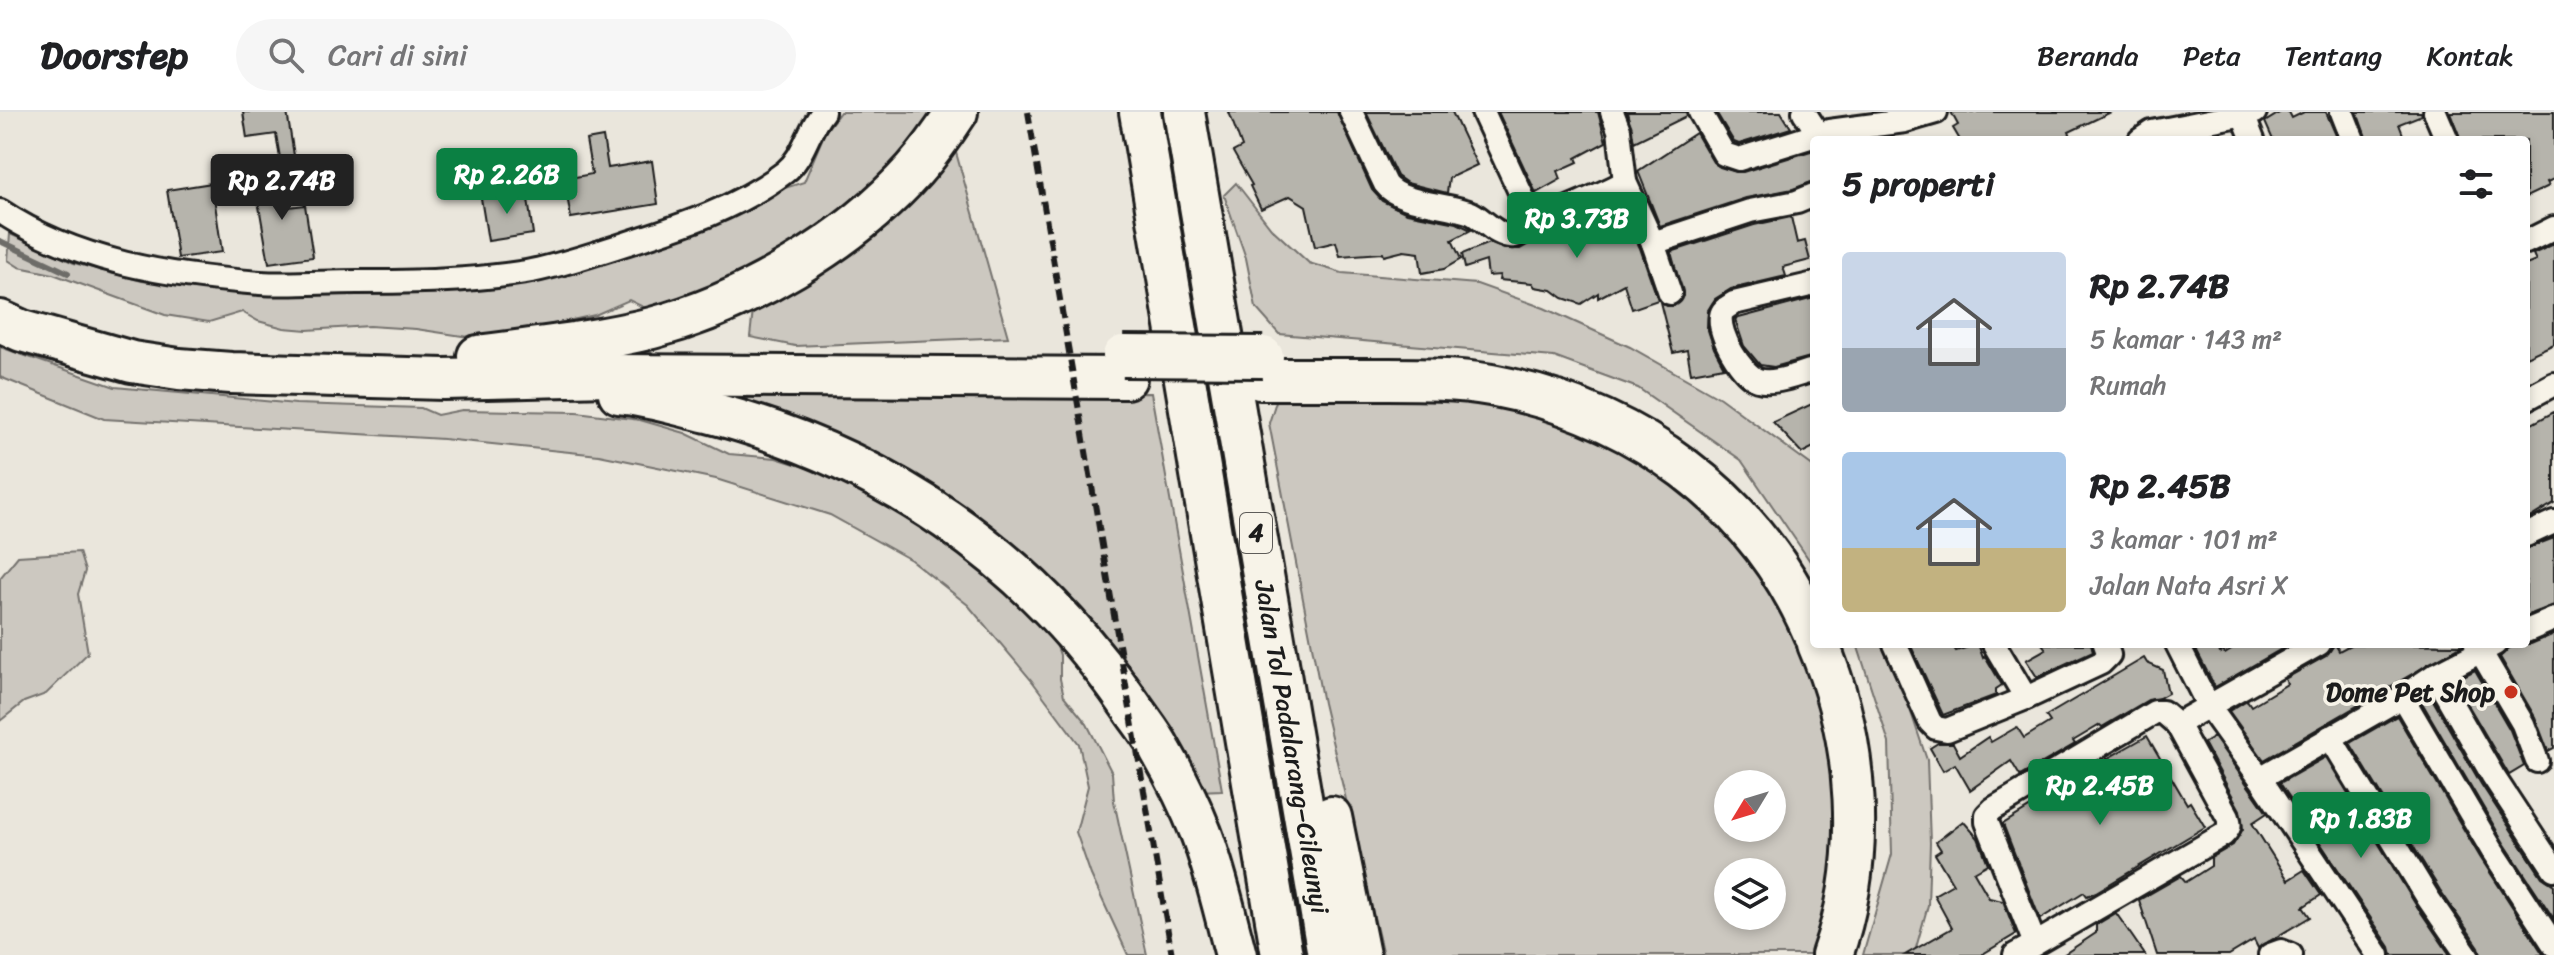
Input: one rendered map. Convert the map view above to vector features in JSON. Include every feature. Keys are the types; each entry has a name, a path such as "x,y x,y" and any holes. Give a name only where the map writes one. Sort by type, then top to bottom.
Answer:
{"highway":[{"path":"455,368 640,331 700,313 752,290 825,246 877,205 913,171 957,112"},
{"name":"Jalan Tol Padalarang–Cileunyi","path":"1140,112 1282,955"},
{"name":"Jalan Tol Padalarang–Cileunyi","path":"1184,112 1328,955"},
{"path":"0,297 73,325 125,338 177,346 455,368 642,395 752,423 840,457 900,489 956,526 1013,570 1085,642 1161,750 1201,833 1236,955"},
{"path":"0,321 79,348 132,362 179,369 790,364 1261,368 1490,385 1547,399 1622,428 1697,476 1738,516 1780,569 1810,626"},
{"path":"1261,368 1378,360 1476,368 1545,385 1611,410 1698,462 1728,490 1760,521 1810,599"},
{"path":"1253,515 1296,641 1359,955"},
{"path":"1820,648 1835,689 1847,736 1853,801 1851,865 1839,936 1832,955"},
{"path":"1832,648 1852,704 1862,751 1865,791 1862,873 1856,918 1846,955"}],"street":[{"path":"0,211 46,238 89,255 174,272 261,283 403,282 481,277 527,271 582,258 664,231 733,203 760,189 799,159 813,125 823,112"},
{"path":"1351,112 1391,192 1400,197 1473,214 1504,235 1515,236 1625,182"},
{"path":"1483,112 1535,224"},
{"path":"1612,112 1619,130 1625,182 1653,243 1670,293"},
{"path":"1700,112 1724,154 1739,159 1810,137"},
{"path":"1804,112 1836,129"},
{"path":"1813,136 1836,129 1905,121 1936,112"},
{"path":"2342,112 2351,136"},
{"path":"2435,112 2445,136"},
{"path":"2153,136 2247,113 2252,136"},
{"path":"1653,243 1750,211 1810,197"},
{"path":"2530,240 2554,228"},
{"path":"1810,285 1734,303 1724,309 1721,316 1723,333 1735,358 1754,379 1769,381 1810,371"},
{"path":"2530,397 2554,384"},
{"path":"2530,533 2554,522"},
{"path":"2530,629 2554,619"},
{"path":"1897,648 1926,715 1936,728 1947,730 2105,661 2107,648"},
{"path":"1996,648 2026,698"},
{"path":"2179,648 2209,707 2378,955"},
{"path":"2177,724 2312,648"},
{"path":"2260,778 2402,697 2480,648"},
{"path":"2484,648 2523,724 2537,761"},
{"path":"2435,675 2493,776 2554,869"},
{"path":"2402,697 2492,850 2554,945"},
{"path":"2155,712 2163,712 2177,724 2228,817 2228,830 2025,950 1987,815 2155,712"},
{"path":"2330,737 2428,898 2467,955"},
{"path":"2270,955 2281,951 2291,955"}],"shaded area":[{"path":"840,112 931,112 930,123 915,143 852,206 774,256 749,267 698,298 670,306 645,308 629,300 595,315 521,331 469,337 369,326 307,330 258,321 242,312 209,322 165,315 53,274 19,267 8,260 10,234 74,263 142,281 257,295 481,285 804,182 825,132"},
{"path":"953,142 1008,337 795,346 750,337 753,310"},
{"path":"1236,183 1271,228 1309,263 1342,273 1477,284 1544,308 1630,347 1720,398 1810,464 1810,561 1741,460 1638,388 1554,357 1279,334 1256,308 1246,258 1224,195"},
{"path":"0,347 115,387 296,404 421,408 437,415 462,410 577,412 640,420 685,433 729,454 776,458 856,488 941,540 1049,625 1060,655 1064,696 1087,724 1112,773 1114,801 1147,955 1128,955 1091,875 1076,832 1088,786 1079,744 1032,681 968,605 911,560 830,515 716,479 599,455 443,439 104,419 0,377"},
{"path":"698,388 953,394 1151,393 1222,790 1197,791 1052,593"},
{"path":"1474,391 1604,428 1727,522 1783,596 1824,700 1843,799 1836,890 1812,955 1383,955 1323,703 1269,423 1279,392"},
{"path":"79,552 85,571 78,594 88,653 46,694 24,702 0,721 0,578 18,556"},
{"path":"1858,648 1889,648 1927,760 1930,843 1928,905 1914,955 1863,955 1892,854 1889,743"}],"building":[{"path":"243,112 287,112 296,168 282,170 276,134 247,138"},
{"path":"1229,112 1337,112 1372,190 1382,201 1407,213 1457,223 1471,230 1452,240 1461,259 1444,269 1422,273 1419,253 1404,251 1384,256 1383,253 1340,256 1336,242 1315,247 1306,206 1290,196 1261,209 1252,185 1233,152 1242,147"},
{"path":"1366,112 1452,112 1477,165 1449,178 1447,193 1407,183 1397,176"},
{"path":"1498,112 1598,112 1606,142 1576,158 1578,162 1558,171 1561,179 1536,193"},
{"path":"1627,112 1686,112 1687,116 1634,142"},
{"path":"1716,112 1781,112 1791,128 1739,144 1734,142"},
{"path":"1951,112 2111,112 2069,132 2071,136 1958,136 1953,128 1958,125"},
{"path":"2281,112 2289,112 2292,118 2304,112 2326,112 2336,136 2271,136 2265,122"},
{"path":"2357,112 2421,112 2422,115 2399,124 2404,136 2366,136"},
{"path":"2450,112 2554,112 2554,179 2547,182 2549,186 2530,195 2530,136 2459,136"},
{"path":"1696,133 1713,162 1736,172 1810,151 1810,183 1746,198 1660,226 1638,171"},
{"path":"603,137 608,168 652,161 658,204 571,218 564,179 592,174 586,140"},
{"path":"284,174 289,207 305,205 313,257 269,263 254,178"},
{"path":"212,183 222,252 178,258 167,190"},
{"path":"527,192 533,234 488,241 481,198"},
{"path":"1618,201 1640,248 1658,300 1632,309 1624,284 1598,298 1598,293 1581,304 1563,298 1552,290 1535,287 1532,283 1499,280 1500,275 1488,276 1486,261 1465,268 1462,254 1489,243 1504,249 1520,249"},
{"path":"1791,217 1797,243 1805,241 1810,260 1783,267 1786,276 1731,289 1715,299 1708,310 1707,327 1724,367 1691,373 1687,350 1673,353 1660,302 1674,306 1683,296 1671,252 1754,225"},
{"path":"2554,244 2554,344 2530,355 2530,263 2536,261 2533,254"},
{"path":"1810,299 1810,357 1774,367 1760,365 1744,346 1735,319"},
{"path":"1810,405 1810,449 1802,453 1773,422"},
{"path":"2554,412 2554,503 2530,518 2530,425"},
{"path":"2554,538 2554,605 2530,614 2530,547"},
{"path":"2554,634 2554,748 2548,751 2535,717 2500,657 2510,648 2530,648 2531,644"},
{"path":"1912,648 1954,648 1956,651 1979,648 2002,685 1996,689 1996,695 1943,715"},
{"path":"2092,648 2093,651 2037,677 2026,660 2046,649"},
{"path":"2195,648 2217,648 2225,654 2235,648 2283,648 2215,687"},
{"path":"2332,648 2339,651 2345,648 2457,648 2264,760 2229,711 2247,700 2251,706 2287,684 2285,679 2326,656"},
{"path":"2144,658 2147,663 2163,670 2168,693 2148,700 2102,727 2100,725 2073,741 2075,744 2020,776 2011,761 1970,790 1955,764 1943,771 1930,748 1938,743 1953,743 1960,756 1988,737 1991,742 2017,727 2024,738 2050,722 2046,716"},
{"path":"2475,670 2510,730 2524,766 2509,775 2454,681"},
{"path":"2430,695 2481,784 2542,877 2554,885 2554,919 2504,843 2421,701"},
{"path":"2397,716 2542,955 2481,955 2479,947 2440,890 2350,743"},
{"path":"2147,736 2187,804 2190,802 2205,827 2096,892 2087,896 2084,892 2040,919 2003,824 2052,794 2050,791"},
{"path":"2214,737 2267,813 2252,823 2288,880 2304,870 2321,895 2303,907 2310,917 2258,948 2254,940 2229,955 2157,955 2139,900 2181,876 2186,882 2211,866 2211,858 2233,845 2243,829 2240,810 2204,743"},
{"path":"2326,757 2450,955 2392,955 2390,947 2280,783"},
{"path":"1963,821 1978,838 1988,864 1974,872 1989,898 2003,901 2016,934 1981,955 1905,955 1952,928 1934,895 1953,884 1935,854 1941,850 1936,842"},
{"path":"2116,913 2145,955 2063,955 2096,933 2096,925"}],"waterway":[{"path":"0,241 68,273"}],"railway":[{"path":"1028,112 1172,955"}],"place":[{"name":"Dome Pet Shop","path":"2511,692"}]}
